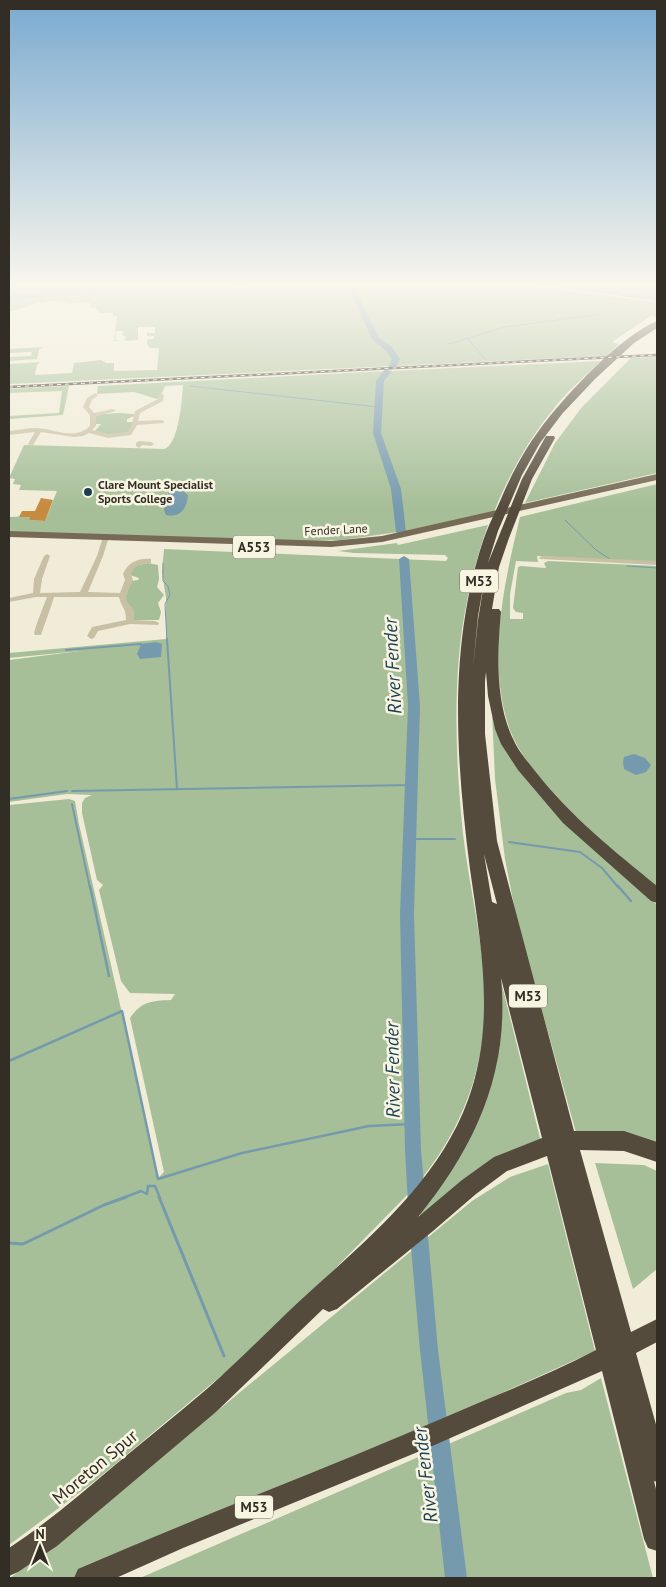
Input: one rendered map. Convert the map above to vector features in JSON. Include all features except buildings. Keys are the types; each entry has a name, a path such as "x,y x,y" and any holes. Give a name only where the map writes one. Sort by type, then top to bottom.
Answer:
{"highway":[{"name":"M53","path":"208,1404 328,1301 404,1241 417,1218 428,1189 470,1123 489,1061 494,1016 493,985 475,842 465,732 465,678 471,619 486,550 515,479 528,453 572,396 615,361"},
{"name":"M53","path":"616,361 587,392 553,434 527,479 503,538 493,567 484,620 478,681 478,734 489,841 530,1003 657,1470"},
{"name":"M53","path":"503,538 493,622 493,673 496,708 508,744 537,786 586,836 657,896"},
{"name":"M53","path":"475,842 515,1004 657,1539"},
{"name":"M53","path":"208,1404 417,1218 469,1187 501,1164 561,1141 624,1142 657,1152"},
{"name":"M53","path":"88,1578 176,1539 422,1439 578,1371 654,1333"},
{"name":"Moreton Spur","path":"9,1563 48,1537 208,1404"}],"main road":[{"name":"Fender Lane","path":"539,507 657,477"},
{"name":"Fender Lane","path":"9,534 105,540 333,549 384,544 657,481"},
{"name":"Fender Lane","path":"9,539 105,540"}],"street":[{"path":"9,433 39,430 72,436 88,431 93,426 93,414 86,407 90,396"},
{"path":"129,434 135,423 134,412 144,409 150,403 163,398"},
{"path":"93,414 113,411"},
{"path":"135,423 162,422"},
{"path":"31,444 39,430"},
{"path":"88,431 108,436 129,434"},
{"path":"129,434 139,445 150,444"},
{"path":"83,594 105,540"},
{"path":"36,595 39,574 47,556"},
{"path":"542,558 657,564"},
{"path":"130,622 130,610 124,603 122,596 129,580 127,574 130,567 138,562 149,561"},
{"path":"9,600 36,595 83,594 122,596"},
{"path":"38,633 40,618 47,609 51,595"},
{"path":"91,630 130,622 155,623"}],"green space":[{"path":"91,361 114,363 114,371 157,370 158,361 498,361 9,384 9,364 40,362 37,365 35,375 72,373 74,363"},
{"path":"601,361 563,397 543,422 512,472 494,512 402,532 396,481 379,433 381,381 390,371"},
{"path":"628,361 657,361 657,473 525,503 555,443 582,407"},
{"path":"386,371 378,383 375,427 377,439 390,473 398,532 342,540 311,541 9,532 9,517 31,516 29,520 45,521 57,491 19,490 21,485 13,484 15,479 9,478 24,445 164,449 169,446 179,421 183,385 165,386 157,399 134,392 97,394 98,386"},
{"path":"69,386 63,415 9,419 9,416 59,413 62,391 9,393 9,389"},
{"path":"119,413 134,414 134,416 127,419 127,422 133,422 130,432 109,435 95,431 101,424 95,424 95,416"},
{"path":"657,484 657,562 537,556 538,562 516,561 510,594 510,619 523,619 523,613 516,612 513,608 518,567 546,568 544,563 548,561 657,566 657,891 571,813 542,783 526,760 512,736 503,704 499,678 498,651 503,596 520,517"},
{"path":"488,525 473,572 467,601 462,627 457,680 457,761 459,787 463,833 484,974 485,1004 479,1061 461,1115 432,1165 414,1188 269,1336 95,1481 9,1545 9,805 69,799 75,801 158,1178 164,1172 130,1018 143,1005 171,1000 175,994 130,993 121,981 99,890 103,885 97,880 82,813 82,803 85,798 92,795 67,794 9,802 9,660 80,651 9,658 9,653 166,639 166,598 162,572 164,549 446,561 448,558 445,555 338,551 397,543 398,545","holes":["403,560 406,560 416,733 408,911 411,968 412,1144 406,912 409,863 411,678"]},
{"path":"148,563 158,565 159,579 157,587 164,595 158,603 161,612 159,620 134,620 125,598 131,581 138,580 139,578 130,575 134,566"},
{"path":"492,712 575,831 657,905 657,1148 640,1142 577,1136 517,921 505,859 495,779"},
{"path":"498,969 541,1142 422,1217 419,1213 459,1156"},
{"path":"595,1163 644,1165 657,1171 657,1269 633,1289"},
{"path":"548,1164 595,1351 453,1415 77,1578 10,1578 153,1464 472,1201 510,1177"},
{"path":"601,1378 653,1578 140,1578 566,1393 581,1390"}],"water":[{"path":"182,490 188,495 184,508 179,514 166,515 164,510 169,491"},
{"path":"156,642 162,644 161,657 140,659 137,654 141,644"},
{"path":"634,754 645,758 651,765 646,772 636,775 624,769 624,757"}],"waterway":[{"name":"River Fender","path":"392,367 395,361"},
{"name":"River Fender","path":"388,371 380,381 377,433 396,489 401,532"},
{"path":"190,386 378,407"},
{"path":"565,520 596,550 610,559"},
{"name":"River Fender","path":"402,544 402,549"},
{"name":"River Fender","path":"404,559 414,706 407,914 413,1150 417,1205"},
{"path":"163,563 163,581 168,586 170,595 165,604 167,641"},
{"path":"627,566 657,568"},
{"path":"167,639 177,789"},
{"path":"66,650 141,644"},
{"path":"72,791 410,785"},
{"path":"9,799 67,791"},
{"path":"72,804 90,888"},
{"path":"410,839 455,839"},
{"path":"509,842 580,852 602,868 619,888"},
{"path":"90,886 109,976"},
{"path":"618,886 631,901"},
{"path":"9,1061 122,1011 158,1179 242,1153 369,1126 412,1124"},
{"path":"123,1198 141,1191 147,1194 148,1186 155,1186 160,1198"},
{"path":"9,1243 23,1244 104,1205 126,1197"},
{"path":"159,1197 224,1356"},
{"name":"River Fender","path":"418,1225 429,1350 456,1578"}],"railway":[{"path":"9,387 534,361"}],"place":[{"name":"Clare Mount Specialist Sports College","path":"88,492"}]}
